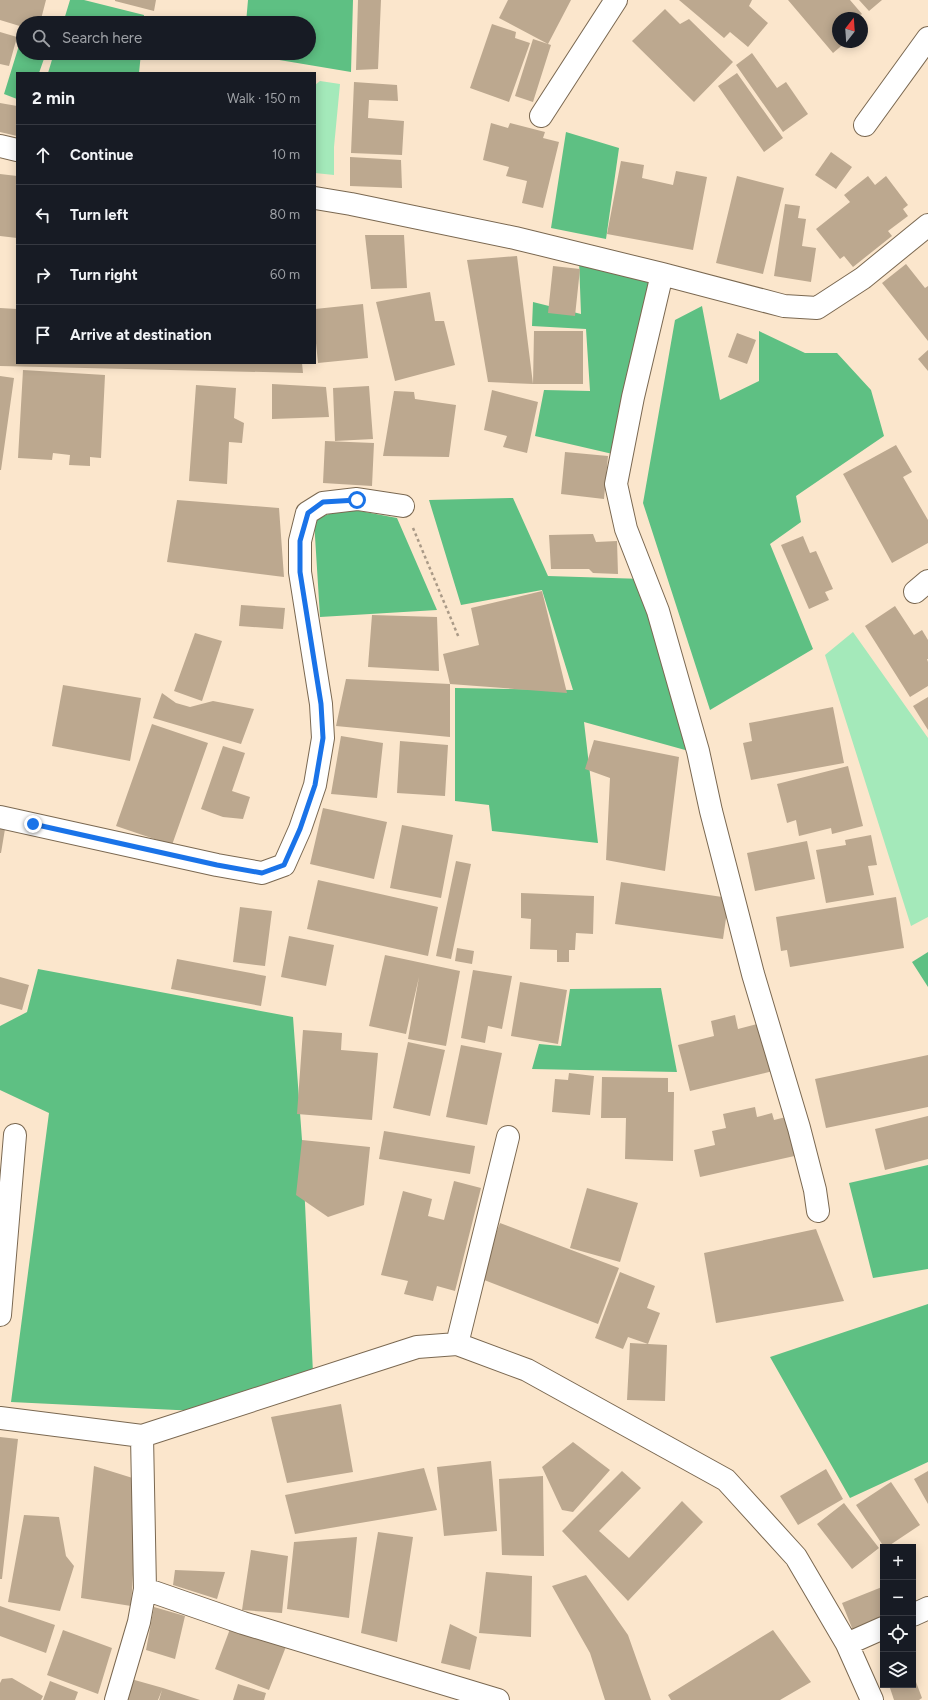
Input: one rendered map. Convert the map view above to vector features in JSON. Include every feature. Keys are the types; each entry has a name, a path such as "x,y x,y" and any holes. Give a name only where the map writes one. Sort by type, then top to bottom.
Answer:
{"street":[{"path":"541,116 616,0"},
{"path":"865,125 928,38"},
{"path":"0,146 16,150"},
{"path":"316,198 351,204 507,237 662,274 784,306 817,308 863,278 928,225"},
{"path":"662,274 633,397 616,484 626,529 658,611 698,752 711,811 751,967 801,1135 815,1190 818,1211"},
{"path":"0,818 217,865 262,873 284,865 300,829 315,785 323,738 320,697 300,572 300,541 308,513 323,502 357,500 403,506"},
{"path":"0,1315 14,1136"},
{"path":"457,1344 508,1137"},
{"path":"0,1418 142,1436 417,1347 457,1344 527,1370 726,1480 796,1557 847,1644 872,1700"},
{"path":"116,1700 140,1622 145,1589 142,1436"},
{"path":"145,1589 243,1623 498,1700"},
{"path":"916,1614 928,1608"},
{"path":"847,1644 880,1629"}],"path":[{"path":"403,506 459,638"}],"green space":[{"path":"70,0 84,0 144,15 144,16 65,16"},
{"path":"248,0 353,0 351,72 279,60 316,60 316,16 247,16"},
{"path":"16,55 16,60 44,60 39,72 16,72 16,99 4,94"},
{"path":"52,60 140,60 139,72 48,72"},
{"path":"320,81 340,84 334,147 334,175 316,173 316,84"},
{"path":"566,132 619,148 606,239 551,228"},
{"path":"579,260 653,278 617,455 535,436 544,390 590,391 586,329 532,326 533,302 581,314"},
{"path":"702,306 720,400 759,381 759,331 805,353 837,353 871,390 884,436 796,496 801,522 770,544 813,649 710,710 643,503 675,320"},
{"path":"513,498 548,576 644,579 696,753 584,722 598,843 492,831 489,805 455,801 455,688 573,690 542,590 461,605 429,500"},
{"path":"344,508 397,518 437,610 320,617 314,520"},
{"path":"853,632 928,738 928,917 911,926 825,655"},
{"path":"928,952 928,987 912,962"},
{"path":"38,969 293,1017 302,1140 313,1373 197,1411 11,1402 49,1113 0,1090 0,1026 27,1012"},
{"path":"661,988 677,1072 532,1069 539,1044 561,1046 570,989"},
{"path":"928,1165 928,1269 873,1278 849,1183"},
{"path":"928,1304 928,1462 850,1498 770,1357"}],"building":[{"path":"0,0 46,0 42,16 16,16 16,25 0,20"},
{"path":"115,0 156,0 154,11"},
{"path":"358,0 381,0 378,69 356,70"},
{"path":"508,0 571,0 548,44 499,18"},
{"path":"679,0 752,0 749,6 768,23 748,47 730,32 724,38"},
{"path":"788,0 850,0 860,12 832,12 832,48 839,48 833,53"},
{"path":"859,0 882,0 869,11"},
{"path":"665,9 680,24 689,19 733,62 694,102 632,41"},
{"path":"492,24 516,32 515,38 530,43 509,102 470,88"},
{"path":"0,32 16,37 16,41 9,66 0,64"},
{"path":"533,39 551,45 533,102 515,96"},
{"path":"752,53 777,88 786,82 808,114 783,132 736,65"},
{"path":"737,73 783,138 764,152 718,86"},
{"path":"354,82 397,85 398,101 369,100 368,118 404,121 402,155 351,153"},
{"path":"0,103 16,106 16,136 0,132"},
{"path":"491,123 508,128 510,123 545,132 543,138 559,142 543,208 522,203 527,181 506,176 509,167 483,160"},
{"path":"831,152 852,167 836,189 815,175"},
{"path":"350,157 401,160 402,188 350,186"},
{"path":"621,161 644,165 642,178 673,185 676,171 707,177 693,250 607,234"},
{"path":"0,174 16,176 16,238 0,236"},
{"path":"737,176 784,188 763,274 716,263"},
{"path":"868,176 875,185 886,176 908,205 903,209 908,216 888,231 892,236 853,267 844,256 840,259 816,229 850,202 844,195"},
{"path":"785,204 800,206 798,218 806,219 802,246 816,248 811,282 774,276"},
{"path":"365,235 404,235 407,288 371,289"},
{"path":"517,256 533,384 488,382 467,260"},
{"path":"906,264 925,288 928,286 928,341 882,283"},
{"path":"553,266 580,269 575,316 548,313"},
{"path":"430,292 435,321 444,321 455,365 395,381 376,302"},
{"path":"363,304 368,358 318,363 316,343 316,309"},
{"path":"0,308 16,309 16,364 302,364 303,373 0,366"},
{"path":"534,331 583,331 583,384 533,384"},
{"path":"737,333 756,340 747,364 728,357"},
{"path":"928,350 928,371 918,359"},
{"path":"23,370 105,375 101,458 90,457 90,466 69,465 70,455 53,453 52,460 18,458"},
{"path":"0,376 14,378 1,470 0,470"},
{"path":"272,384 326,387 329,417 272,419"},
{"path":"196,385 236,388 234,418 244,423 242,443 229,442 227,484 189,481"},
{"path":"369,386 373,439 335,441 333,388"},
{"path":"492,390 538,402 527,453 503,447 507,436 484,430"},
{"path":"394,391 414,392 415,399 456,405 449,457 383,456"},
{"path":"325,441 374,443 372,486 323,483"},
{"path":"896,445 912,472 903,477 928,520 928,543 892,563 843,474"},
{"path":"565,452 608,456 604,499 561,494"},
{"path":"177,500 279,508 284,577 167,562"},
{"path":"593,534 596,542 617,541 618,574 593,573 589,569 551,569 549,535"},
{"path":"803,536 810,553 816,551 833,589 825,592 829,600 809,609 781,545"},
{"path":"542,591 567,693 450,684 443,654 479,645 471,608"},
{"path":"241,605 285,608 283,629 239,626"},
{"path":"895,606 914,635 922,630 928,640 928,686 910,697 865,626"},
{"path":"372,615 437,617 439,671 368,667"},
{"path":"195,633 222,641 202,701 174,691"},
{"path":"346,679 450,684 450,737 336,726"},
{"path":"63,685 141,698 130,761 52,746"},
{"path":"162,693 176,703 190,707 213,701 254,709 241,744 153,718"},
{"path":"928,697 928,730 913,706"},
{"path":"833,707 844,763 751,780 743,743 752,741 749,723"},
{"path":"152,724 208,743 172,845 116,826"},
{"path":"341,736 383,743 377,798 331,794"},
{"path":"594,740 679,757 665,871 606,860 610,778 585,769"},
{"path":"400,741 448,745 445,796 397,793"},
{"path":"223,746 245,753 232,791 250,797 243,819 223,817 201,809"},
{"path":"848,766 863,826 832,834 831,828 799,836 796,820 787,823 777,784"},
{"path":"323,808 387,822 374,879 310,864"},
{"path":"0,822 6,823 1,853 0,853"},
{"path":"402,825 453,835 441,898 390,888"},
{"path":"871,835 877,865 868,866 874,895 826,903 816,850 846,845 845,840"},
{"path":"807,841 815,879 755,891 747,853"},
{"path":"456,861 471,864 451,959 436,956"},
{"path":"318,880 438,907 428,956 307,929"},
{"path":"621,882 729,898 723,939 615,924"},
{"path":"521,893 594,896 593,934 576,933 575,950 569,950 569,962 557,962 557,950 530,949 531,919 521,918"},
{"path":"896,897 904,948 790,967 787,950 781,951 776,917"},
{"path":"240,907 272,911 265,966 233,962"},
{"path":"289,936 334,945 326,986 281,977"},
{"path":"457,948 474,951 472,964 455,961"},
{"path":"385,955 460,971 446,1046 408,1039 419,977 406,1034 369,1026"},
{"path":"177,959 266,976 261,1006 171,989"},
{"path":"473,970 512,976 502,1029 488,1026 485,1043 461,1038"},
{"path":"0,977 29,985 22,1010 0,1004"},
{"path":"520,982 567,990 558,1044 511,1036"},
{"path":"735,1015 738,1029 761,1023 773,1071 690,1091 678,1045 714,1036 711,1021"},
{"path":"303,1030 342,1033 341,1050 378,1053 372,1120 297,1114"},
{"path":"408,1042 445,1050 430,1116 393,1108"},
{"path":"461,1045 502,1053 487,1125 446,1117"},
{"path":"928,1055 928,1107 826,1128 815,1079"},
{"path":"569,1073 594,1076 590,1115 552,1112 555,1079 568,1080"},
{"path":"602,1077 668,1078 668,1092 674,1092 673,1161 625,1159 626,1118 601,1118"},
{"path":"755,1107 757,1117 772,1113 774,1120 790,1116 799,1155 700,1177 694,1150 715,1145 712,1131 726,1128 723,1114"},
{"path":"928,1116 928,1159 885,1170 875,1129"},
{"path":"384,1131 475,1146 470,1174 379,1159"},
{"path":"302,1140 370,1147 364,1205 328,1217 296,1195"},
{"path":"454,1181 481,1188 455,1291 437,1286 433,1301 404,1294 408,1281 381,1275 403,1191 432,1199 428,1216 444,1220"},
{"path":"587,1188 638,1203 620,1262 570,1248"},
{"path":"500,1223 619,1268 598,1324 479,1278"},
{"path":"816,1229 844,1301 716,1323 704,1253"},
{"path":"620,1272 655,1286 647,1308 660,1313 648,1344 628,1337 623,1349 595,1338"},
{"path":"630,1343 667,1345 665,1401 627,1400"},
{"path":"341,1404 353,1472 287,1483 271,1417"},
{"path":"0,1437 18,1439 2,1579 0,1579"},
{"path":"573,1442 610,1470 573,1512 562,1510 542,1467"},
{"path":"491,1461 497,1531 444,1536 437,1467"},
{"path":"94,1466 139,1480 131,1606 81,1598"},
{"path":"424,1468 437,1510 295,1534 285,1495"},
{"path":"826,1469 843,1499 798,1525 780,1496"},
{"path":"622,1471 641,1488 599,1531 629,1558 682,1501 703,1522 628,1601 562,1531"},
{"path":"928,1471 928,1504 914,1479"},
{"path":"543,1476 544,1556 502,1555 499,1479"},
{"path":"891,1482 920,1525 892,1544 882,1544 856,1505"},
{"path":"844,1503 879,1548 852,1569 817,1524"},
{"path":"24,1515 59,1517 66,1556 74,1566 60,1611 8,1602"},
{"path":"378,1532 413,1537 397,1642 361,1633"},
{"path":"357,1537 349,1618 287,1609 294,1542"},
{"path":"251,1550 288,1556 282,1613 242,1610"},
{"path":"175,1570 225,1572 217,1599 173,1585"},
{"path":"486,1572 532,1576 531,1637 479,1633"},
{"path":"586,1575 628,1635 651,1700 605,1700 590,1653 552,1586"},
{"path":"880,1588 880,1622 854,1633 842,1603"},
{"path":"0,1606 55,1625 46,1653 0,1636"},
{"path":"154,1607 185,1616 175,1659 146,1650"},
{"path":"450,1624 477,1637 470,1670 441,1663"},
{"path":"230,1629 287,1644 269,1690 215,1669"},
{"path":"63,1630 112,1648 98,1694 47,1675"},
{"path":"773,1630 811,1682 780,1700 671,1700 668,1695"},
{"path":"12,1678 43,1696 41,1700 0,1700 0,1683 2,1679"},
{"path":"131,1679 200,1700 159,1700 162,1690 158,1700 125,1700"},
{"path":"50,1681 78,1692 75,1700 43,1700"},
{"path":"916,1682 922,1698 919,1700 894,1700 890,1688 916,1688"},
{"path":"238,1684 266,1693 264,1700 233,1700"}],"route":[{"path":"33,824 217,865 262,873 284,865 300,829 315,785 323,738 321,704 300,572 300,541 308,513 323,502 357,500"}]}
